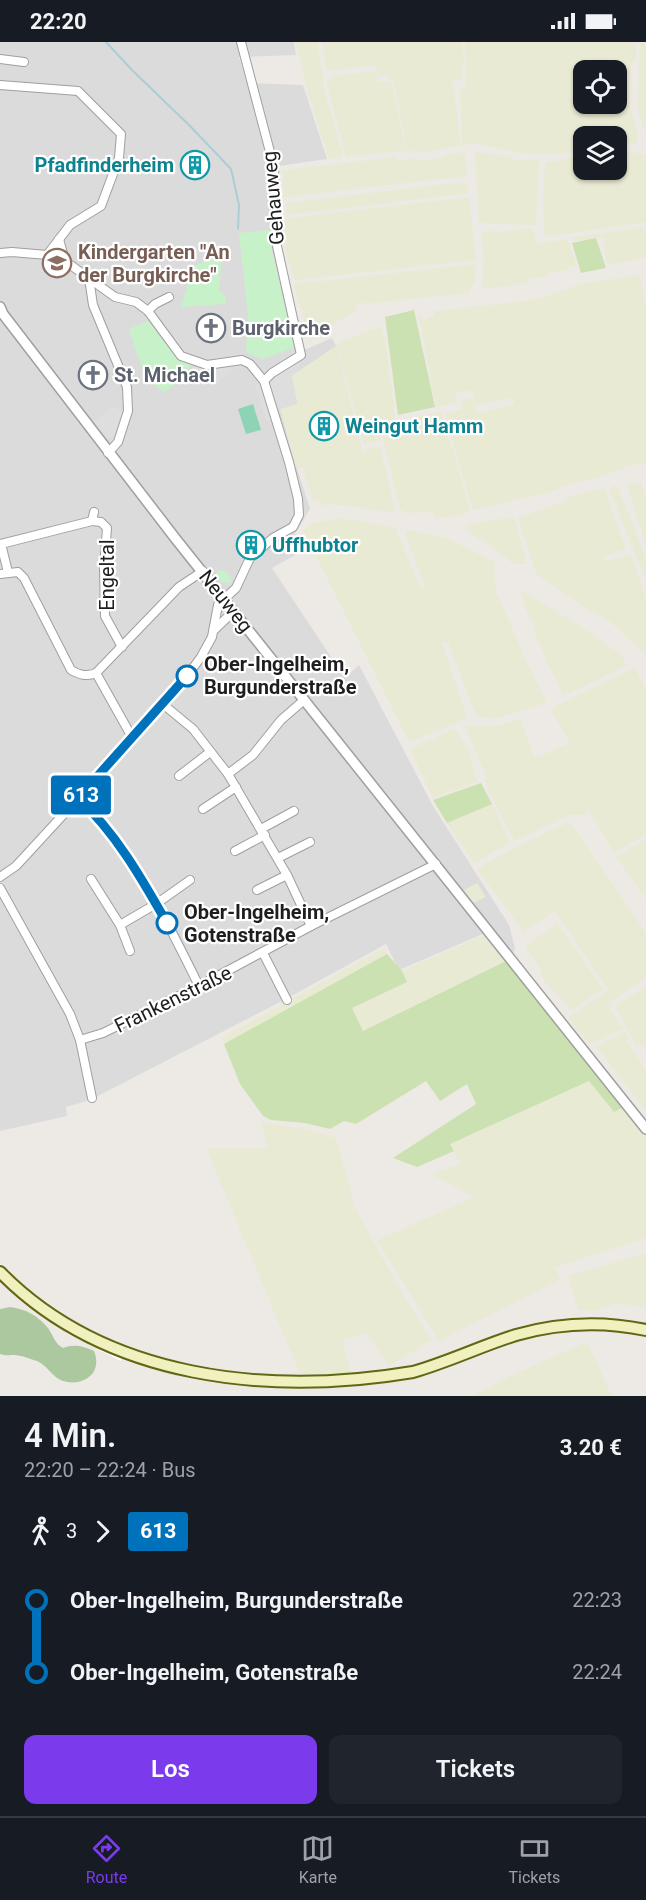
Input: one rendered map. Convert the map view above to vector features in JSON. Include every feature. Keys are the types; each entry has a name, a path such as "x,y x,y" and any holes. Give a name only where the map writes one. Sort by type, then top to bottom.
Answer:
{"main road":[{"path":"0,1272 38,1306 70,1329 123,1356 167,1372 209,1382 267,1389 311,1389 354,1385 396,1377 514,1336 545,1328 593,1324 646,1330"}],"street":[{"name":"Gehauweg","path":"241,42 274,167 277,246 301,355 272,373 264,381"},
{"path":"0,59 24,62"},
{"path":"0,85 78,91 122,134 119,158 101,206 70,225 47,255"},
{"path":"59,239 65,261"},
{"path":"0,253 47,255 65,261 115,297 136,302 148,311 181,356 207,365 242,360 250,364 264,381 289,462 298,499 299,515 293,527 273,538 250,558 236,588 216,610 214,630 201,657 164,705 16,866 0,877"},
{"path":"89,278 93,305 127,387 128,411 118,442 108,453"},
{"path":"148,311 155,304 169,297"},
{"name":"Neuweg","path":"0,307 8,321 108,453 646,1129"},
{"name":"Engeltal","path":"94,512 92,521 101,522 106,528 105,616 122,647"},
{"path":"92,521 1,540 4,573 18,572 24,578 72,670 82,675 96,673 178,587 203,571"},
{"path":"214,630 234,611"},
{"path":"96,673 133,739"},
{"path":"228,774 253,755 281,720 303,700"},
{"path":"164,705 193,729 228,774 278,858 311,926"},
{"path":"179,776 210,752"},
{"path":"203,809 236,787"},
{"path":"78,798 98,817 123,851 177,941 199,986"},
{"path":"235,850 294,811"},
{"path":"278,858 310,842"},
{"name":"Frankenstraße","path":"80,1041 103,1033 199,986 311,926 436,864"},
{"path":"257,890 287,875"},
{"path":"92,879 120,925 130,951"},
{"path":"120,925 156,904 190,880"},
{"path":"0,888 70,1014 80,1041 92,1098"},
{"path":"263,953 287,1000"}],"shaded area":[{"path":"0,42 294,42 296,55 239,57 247,83 303,85 327,159 272,167 275,246 297,353 332,338 336,346 362,451 297,468 310,509 295,534 302,551 272,568 345,678 359,665 433,806 509,925 515,948 513,955 492,930 399,970 386,944 284,1000 90,1100 66,1107 67,1116 0,1131"},
{"path":"299,361 301,369 292,376 297,404 276,410 269,383 271,377"},
{"path":"231,364 233,368 215,386 204,378 200,382 190,373 196,365"},
{"path":"262,383 271,419 266,421 256,389 256,384"},
{"path":"114,406 124,414 114,436 106,439 91,423"}],"green space":[{"path":"296,42 317,42 323,85 343,156 330,159 328,156 306,87"},
{"path":"322,42 462,42 463,79 452,81 458,117 459,129 457,130 461,145 427,152 407,151 394,80 389,80 387,75 378,76 376,65 329,71 326,68"},
{"path":"465,42 636,42 636,61 631,64 630,105 637,132 637,144 627,144 627,126 573,126 573,152 567,153 520,153 479,144 462,145 460,89 466,88"},
{"path":"640,42 646,42 646,134 638,106"},
{"path":"376,71 378,82 392,82 406,151 346,157 327,84 329,78"},
{"path":"465,152 467,176 283,196 283,170 396,157 397,160 417,158 417,161"},
{"path":"475,152 511,157 511,160 539,160 536,225 479,223"},
{"path":"627,152 646,155 646,222 545,237 543,203 545,163 573,158 573,180 627,180"},
{"path":"467,183 468,193 287,215 286,203"},
{"path":"469,197 476,260 295,280 286,253 284,219"},
{"path":"646,227 646,257 619,263 608,264 606,262 603,237 574,241 573,237"},
{"path":"530,228 538,244 567,239 577,266 569,267 569,270 548,273 547,276 528,279 528,283 485,289 482,285 484,260 481,232 492,230 493,233"},
{"path":"271,230 272,251 294,348 262,359 246,352 248,315 239,233"},
{"path":"596,238 606,268 581,273 572,243"},
{"path":"222,253 219,290 226,297 225,304 181,307 187,289 186,270"},
{"path":"476,264 475,280 469,293 357,303 356,311 319,332 313,333 314,339 309,339 294,284"},
{"path":"639,275 646,309 646,464 629,465 620,470 569,484 550,492 473,510 445,414 462,409 460,402 465,399 473,398 477,414 514,404 513,397 476,405 472,390 455,394 457,403 436,407 419,316 422,316 424,320 435,316 433,311 525,301 581,284"},
{"path":"414,310 435,407 398,415 385,317"},
{"path":"148,321 177,358 191,365 176,385 165,392 157,388 146,373 129,329"},
{"path":"381,326 389,367 387,368 391,382 395,421 380,426 381,430 378,431 381,440 364,444 337,346 339,343"},
{"path":"336,346 362,451 380,446 395,510 386,512 333,505 332,503 321,506 319,500 314,501 302,468 343,456 296,468 280,409 297,404 291,376"},
{"path":"253,404 261,430 246,434 238,409"},
{"path":"441,411 470,511 459,516 435,518 433,512 409,513 400,509 382,433 395,430 397,435 411,431 409,419"},
{"path":"641,483 646,500 646,547 627,485"},
{"path":"617,485 646,558 646,581 609,489"},
{"path":"604,488 626,549 604,556 607,562 631,554 646,599 646,655 607,619 587,609 536,574 518,518 566,501 568,497"},
{"path":"513,517 527,564 513,564 465,528 475,523"},
{"path":"340,518 395,527 421,589 425,587 405,532 411,530 446,538 495,562 496,592 547,703 494,719 476,716 448,642 442,642 467,718 409,742 303,530 314,523"},
{"path":"219,570 225,571 232,579 231,583 221,582 216,574"},
{"path":"519,589 574,622 622,655 626,666 563,696 533,630 535,628 523,604 525,602"},
{"path":"635,668 646,689 646,834 614,853 589,810 585,815 569,815 515,841 488,790 485,780 487,778 465,726 497,726 520,719 535,758 570,743 550,709"},
{"path":"455,729 470,753 477,782 433,798 410,749"},
{"path":"481,783 492,804 447,823 433,800"},
{"path":"492,804 510,842 474,863 447,823"},
{"path":"570,822 646,933 646,978 607,1004 623,1029 590,1044 569,1017 608,990 555,911 524,932 477,869 512,849"},
{"path":"646,839 646,899 616,857"},
{"path":"477,883 486,897 473,903 464,890"},
{"path":"557,923 603,989 572,1010 545,982 539,967 525,947"},
{"path":"484,935 506,961 363,1031 351,1008 407,982 402,971"},
{"path":"384,948 387,954 224,1044 221,1038"},
{"path":"387,954 402,971 407,982 352,1008 363,1031 506,961 622,1108 614,1112 589,1081 450,1144 454,1151 417,1167 393,1158 476,1104 467,1084 440,1101 426,1081 356,1124 344,1121 330,1129 305,1123 271,1120 263,1116 240,1084 224,1044"},
{"path":"646,987 646,1052 641,1044 637,1047 615,1006"},
{"path":"625,1032 629,1038 626,1040 646,1070 646,1111 596,1046"},
{"path":"590,1081 614,1112 622,1108 646,1138 646,1238 555,1267 561,1279 439,1341 377,1240 475,1197 431,1174 460,1164 450,1144"},
{"path":"261,1122 309,1130 336,1138 356,1210 402,1293 432,1340 389,1366 366,1333 342,1340 351,1373 300,1374 206,1148 267,1148"},
{"path":"646,1253 646,1308 617,1303 595,1311 578,1310 568,1276"},
{"path":"10,1307 26,1311 40,1320 63,1348 78,1346 94,1351 96,1366 94,1372 78,1382 63,1381 37,1361 0,1354 0,1309"},
{"path":"587,1342 612,1396 472,1396 506,1378"}],"pier":[{"path":"0,1264 25,1288 56,1312 125,1351 121,1361 68,1334 19,1298 0,1281"}],"waterway":[{"path":"106,42 231,169 239,205 238,229"}],"bus line":[{"name":"613","path":"167,923 123,851 98,817 78,798 164,705 187,676"}],"place":[{"name":"Pfadfinderheim","path":"195,165"},
{"name":"Kindergarten \"An der Burgkirche\"","path":"57,263"},
{"name":"Burgkirche","path":"211,328"},
{"name":"St. Michael","path":"93,375"},
{"name":"Weingut Hamm","path":"324,426"},
{"name":"Uffhubtor","path":"251,545"},
{"name":"Ober-Ingelheim, Burgunderstraße","path":"187,676"},
{"name":"Ober-Ingelheim, Gotenstraße","path":"167,923"}]}
